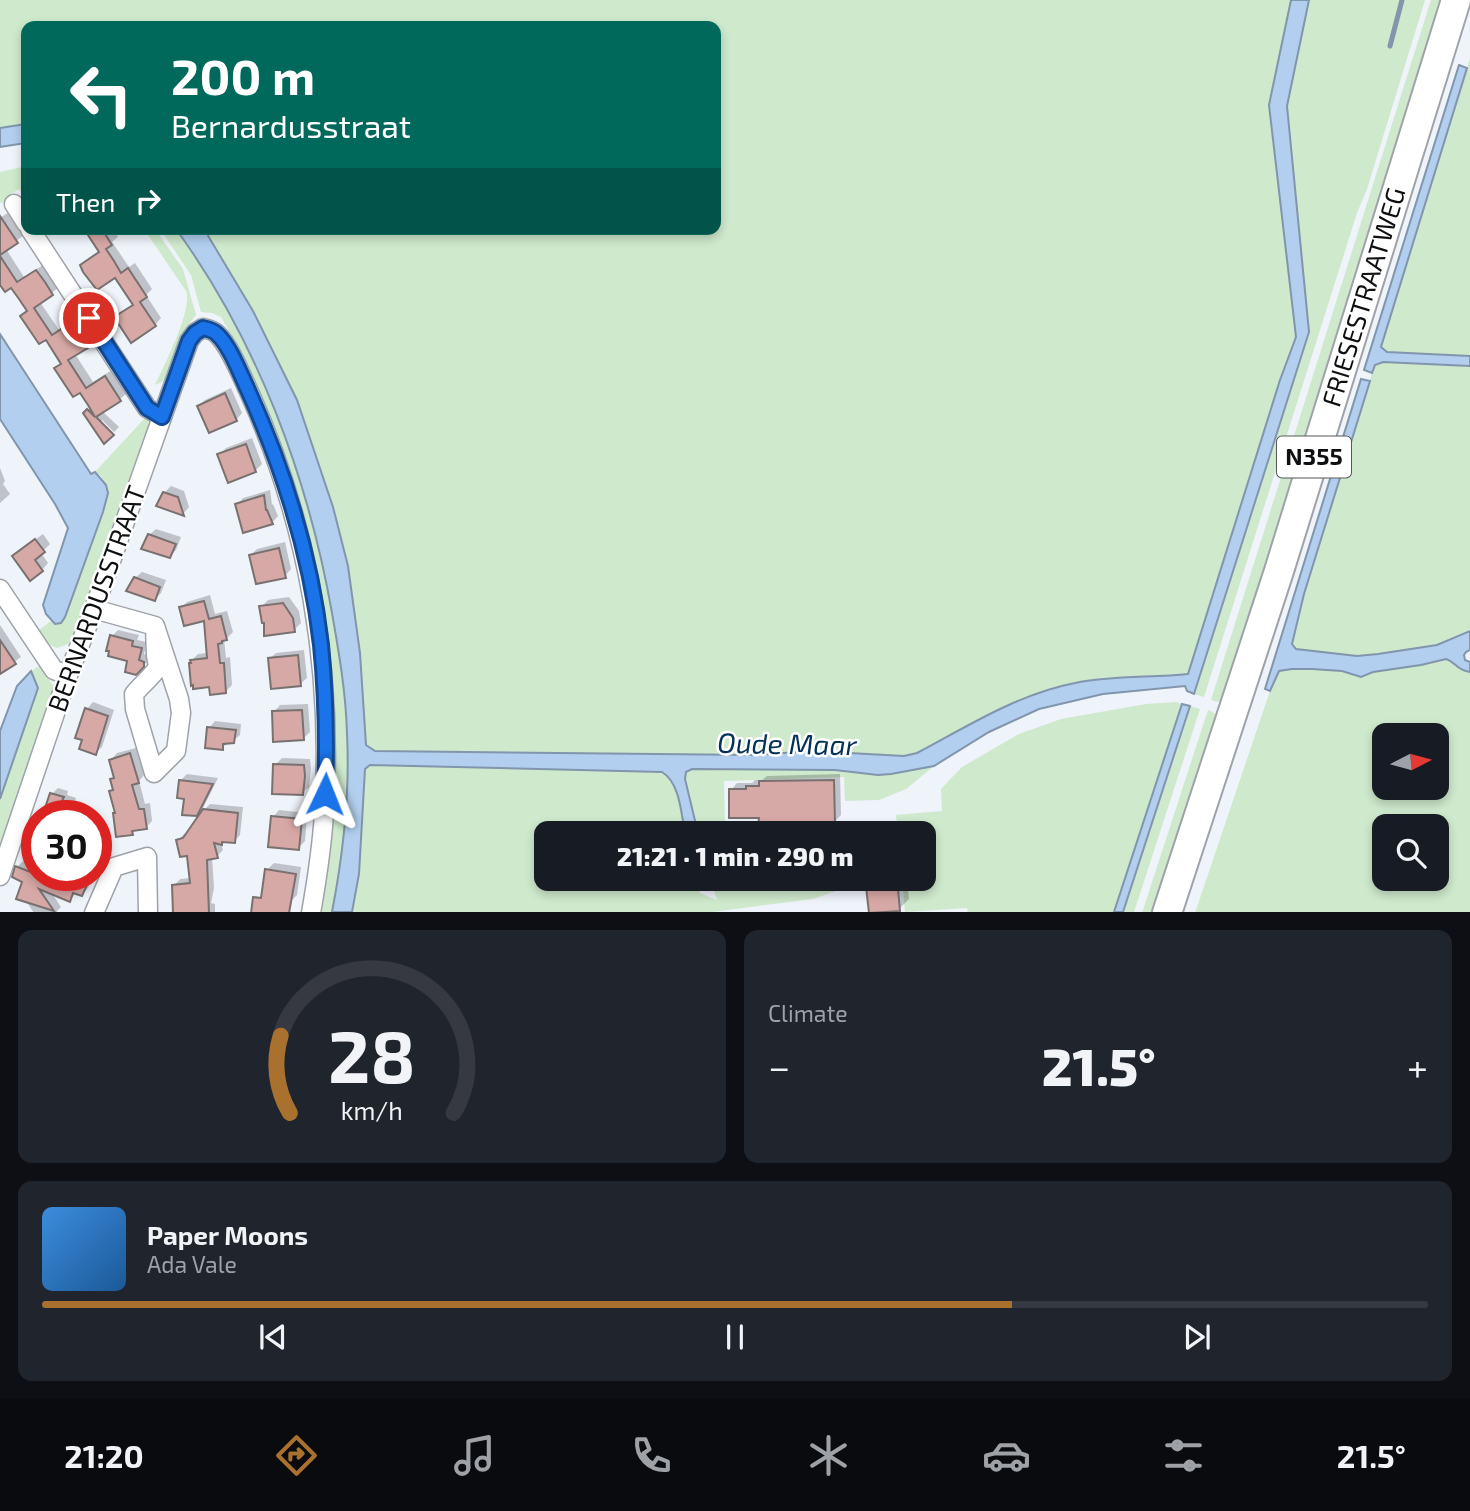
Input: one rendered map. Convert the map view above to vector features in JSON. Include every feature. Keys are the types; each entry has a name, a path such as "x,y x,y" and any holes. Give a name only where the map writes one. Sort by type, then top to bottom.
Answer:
{"main road":[{"name":"FRIESESTRAATWEG","path":"1167,912 1279,571 1456,0"}],"street":[{"path":"14,204 21,215"},
{"path":"34,235 147,408 162,417"},
{"name":"BERNARDUSSTRAAT","path":"0,876 68,675 94,610 189,341 203,328 211,329 224,344 264,425 298,530 311,585 320,643 326,754 324,814 312,912"},
{"path":"0,589 54,670 68,675"},
{"path":"94,610 155,626"},
{"path":"155,626 181,713 176,751 154,773 135,709 134,694 159,667 155,626"},
{"path":"94,912 114,867 147,857 148,912"}],"green space":[{"path":"0,0 1291,0 1269,105 1296,337 1280,380 1188,674 1100,678 1072,683 917,753 904,756 812,751 755,755 375,751 366,745 360,653 348,566 333,507 297,400 253,311 207,235 721,235 721,21 21,21 21,125 0,128"},
{"path":"1309,0 1425,0 1204,697 1194,694 1309,332 1287,106"},
{"path":"1431,0 1447,0 1225,699 1217,702 1211,700"},
{"path":"1470,58 1470,356 1387,352 1381,347"},
{"path":"21,167 21,192 19,189 0,203 0,172"},
{"path":"148,235 159,235 183,269 196,315 190,323 171,373 155,385 182,324 186,291"},
{"path":"164,235 180,235 232,318 255,364 294,462 322,562 342,673 348,756 345,823 332,912 322,912 334,816 335,726 330,661 318,581 299,502 274,425 254,379 221,317 201,312 191,275"},
{"path":"1380,362 1470,366 1470,631 1437,645 1378,654 1357,656 1295,649 1291,644 1304,594 1372,373 1375,365"},
{"path":"146,417 150,425 78,636 73,635 68,644 57,648 48,644 39,630 51,621 55,624 65,617 103,512 108,493 101,476 95,472"},
{"path":"1446,659 1470,672 1470,912 1195,912 1279,671 1312,669 1364,676"},
{"path":"39,666 55,688 0,856 0,799 38,689 31,671"},
{"path":"1146,704 1182,704 1114,912 968,912 967,908 905,912 903,891 936,891 936,821 897,821 896,815 942,811 941,789 962,767 1019,734 1061,719"},
{"path":"1190,706 1200,709 1134,912 1123,912"},
{"path":"1208,710 1218,719 1158,912 1142,912"},
{"path":"370,765 657,771 664,774 674,787 683,821 534,821 534,891 699,891 717,900 714,891 836,891 813,899 712,912 352,912 359,874 365,769"},
{"path":"934,766 906,789 879,800 845,801 844,777 724,781 725,821 695,821 685,779 686,772 692,769 835,770 891,774"}],"water":[{"path":"1291,0 1309,0 1287,106 1309,332 1194,694 1187,691 1185,686 1103,694 1039,709 989,732 934,766 891,774 835,770 692,769 686,772 685,779 695,821 683,821 673,783 662,772 370,765 365,769 359,874 352,912 332,912 345,823 348,756 342,673 322,562 294,462 276,412 232,318 180,235 208,235 253,311 297,400 333,507 348,566 360,653 366,745 375,751 755,755 812,751 904,756 917,753 1013,703 1054,688 1103,679 1188,674 1280,380 1296,337 1269,105"},
{"path":"1459,65 1467,68 1381,347 1387,352 1470,356 1470,366 1383,362 1375,365 1372,373 1364,370"},
{"path":"21,125 21,144 0,147 0,128"},
{"path":"0,334 91,474 95,472 106,485 108,493 61,623 55,624 46,614 43,605 68,528 0,419"},
{"path":"1361,379 1370,381 1304,594 1292,644 1296,649 1357,656 1437,645 1470,631 1470,650 1464,655 1465,660 1470,662 1470,672 1446,659 1373,672 1361,677 1342,671 1292,669 1279,671 1270,691 1265,689"},
{"path":"31,671 38,688 0,799 0,731 17,686"},
{"path":"1182,704 1190,706 1123,912 1114,912"}],"building":[{"path":"0,216 18,243 0,255"},
{"path":"88,235 106,235 112,245 106,249 121,273 128,268 147,297 140,302 156,326 131,343 114,317 133,305 115,278 97,290 80,265 99,252"},
{"path":"0,256 17,282 36,270 53,295 34,308 52,335 70,323 88,348 68,360 86,388 105,376 121,401 96,417 114,435 104,444 83,413 87,409 95,417 88,405 80,393 73,397 54,368 61,364 46,340 39,344 20,316 27,311 11,288 5,292 0,285"},
{"path":"225,393 237,421 209,433 197,406"},
{"path":"246,444 256,472 228,483 217,454"},
{"path":"163,492 178,497 184,516 156,506"},
{"path":"264,495 266,510 273,524 243,533 235,504"},
{"path":"148,534 176,544 170,558 141,549"},
{"path":"35,539 45,552 35,560 43,571 30,581 12,556"},
{"path":"279,548 286,578 256,584 249,555"},
{"path":"134,577 160,587 155,601 126,591"},
{"path":"204,601 209,619 221,616 227,640 218,644 220,663 224,663 226,693 210,695 209,687 193,689 193,685 191,686 190,660 207,658 204,621 184,626 179,607"},
{"path":"283,603 293,618 295,632 264,636 264,623 259,606"},
{"path":"110,635 133,641 132,646 142,648 139,660 144,662 144,667 136,675 125,672 127,661 108,656 109,651 106,651"},
{"path":"0,640 16,664 0,674"},
{"path":"298,655 301,686 271,689 268,658"},
{"path":"85,708 108,716 96,755 79,749 82,740 75,738"},
{"path":"302,710 304,740 273,742 272,711"},
{"path":"207,727 236,730 234,743 223,744 223,750 205,748"},
{"path":"130,753 139,783 132,785 139,809 144,809 147,829 132,831 133,835 116,837 115,813 109,791 113,790 110,779 114,778 109,760"},
{"path":"273,764 304,765 303,795 272,794"},
{"path":"179,780 213,784 197,816 182,815 184,799 177,798"},
{"path":"834,780 835,821 759,821 759,818 729,818 729,789 759,786 759,781"},
{"path":"50,793 64,797 62,800 48,800"},
{"path":"203,809 238,813 235,843 214,843 218,858 207,860 209,912 173,912 172,885 190,883 187,856 180,857 176,840 183,838"},
{"path":"271,816 302,819 299,850 268,847"},
{"path":"15,866 21,868 21,882 12,877"},
{"path":"265,869 296,874 289,912 251,912 253,897 261,898"},
{"path":"21,885 21,891 40,891 54,911 16,899"},
{"path":"44,891 84,891 82,896 73,893 70,902"},
{"path":"866,891 898,891 900,911 869,912"}],"waterway":[{"path":"1390,46 1402,0"}],"route":[{"path":"89,318 147,408 162,417 189,341 203,328 211,329 218,335 240,373 264,425 282,477 311,585 325,700 325,794"}],"water label":[{"name":"Oude Maar","path":"787,744"}]}
